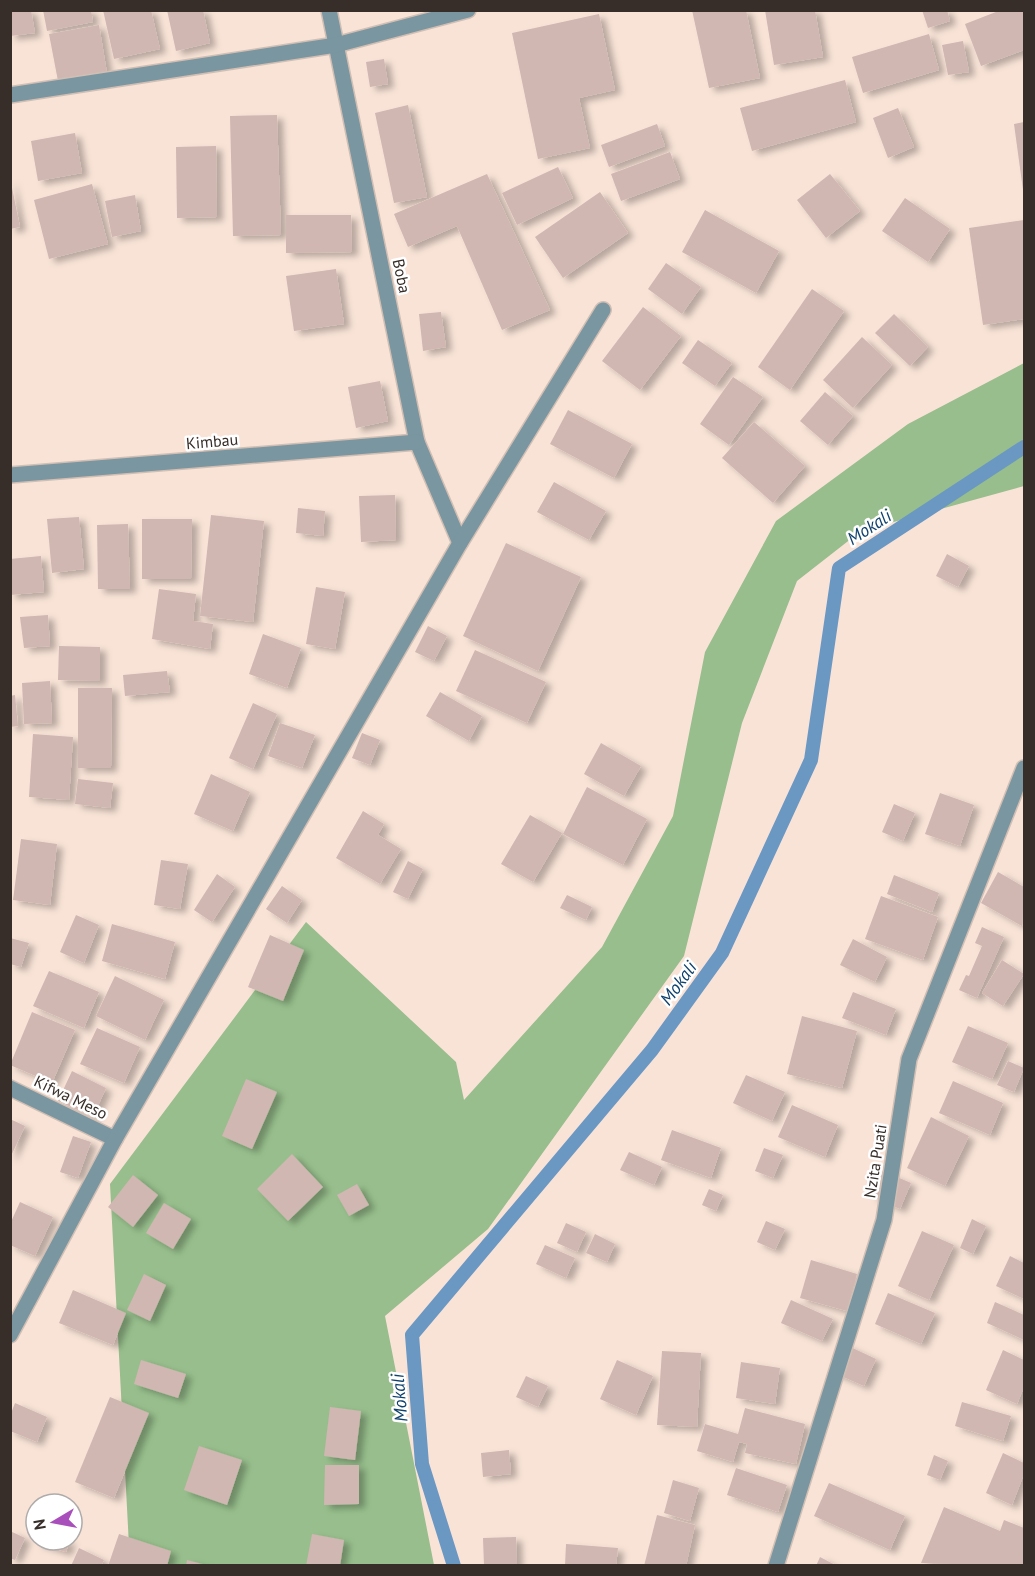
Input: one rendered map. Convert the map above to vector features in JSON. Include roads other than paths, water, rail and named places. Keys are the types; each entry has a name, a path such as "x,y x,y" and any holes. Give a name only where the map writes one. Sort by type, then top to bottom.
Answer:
{"street":[{"name":"Boba","path":"329,10 417,442 460,543"},
{"path":"10,95 336,45 468,10"},
{"path":"10,1335 115,1139 460,543 603,310"},
{"name":"Kimbau","path":"10,476 417,442"},
{"name":"Nzita Puati","path":"776,1566 884,1220 909,1059 1024,768"},
{"name":"Kifwa Meso","path":"10,1088 115,1139"}],"waterway":[{"name":"Mokali","path":"454,1566 422,1464 412,1335 652,1050 722,953 811,760 839,568 1024,447"}]}
